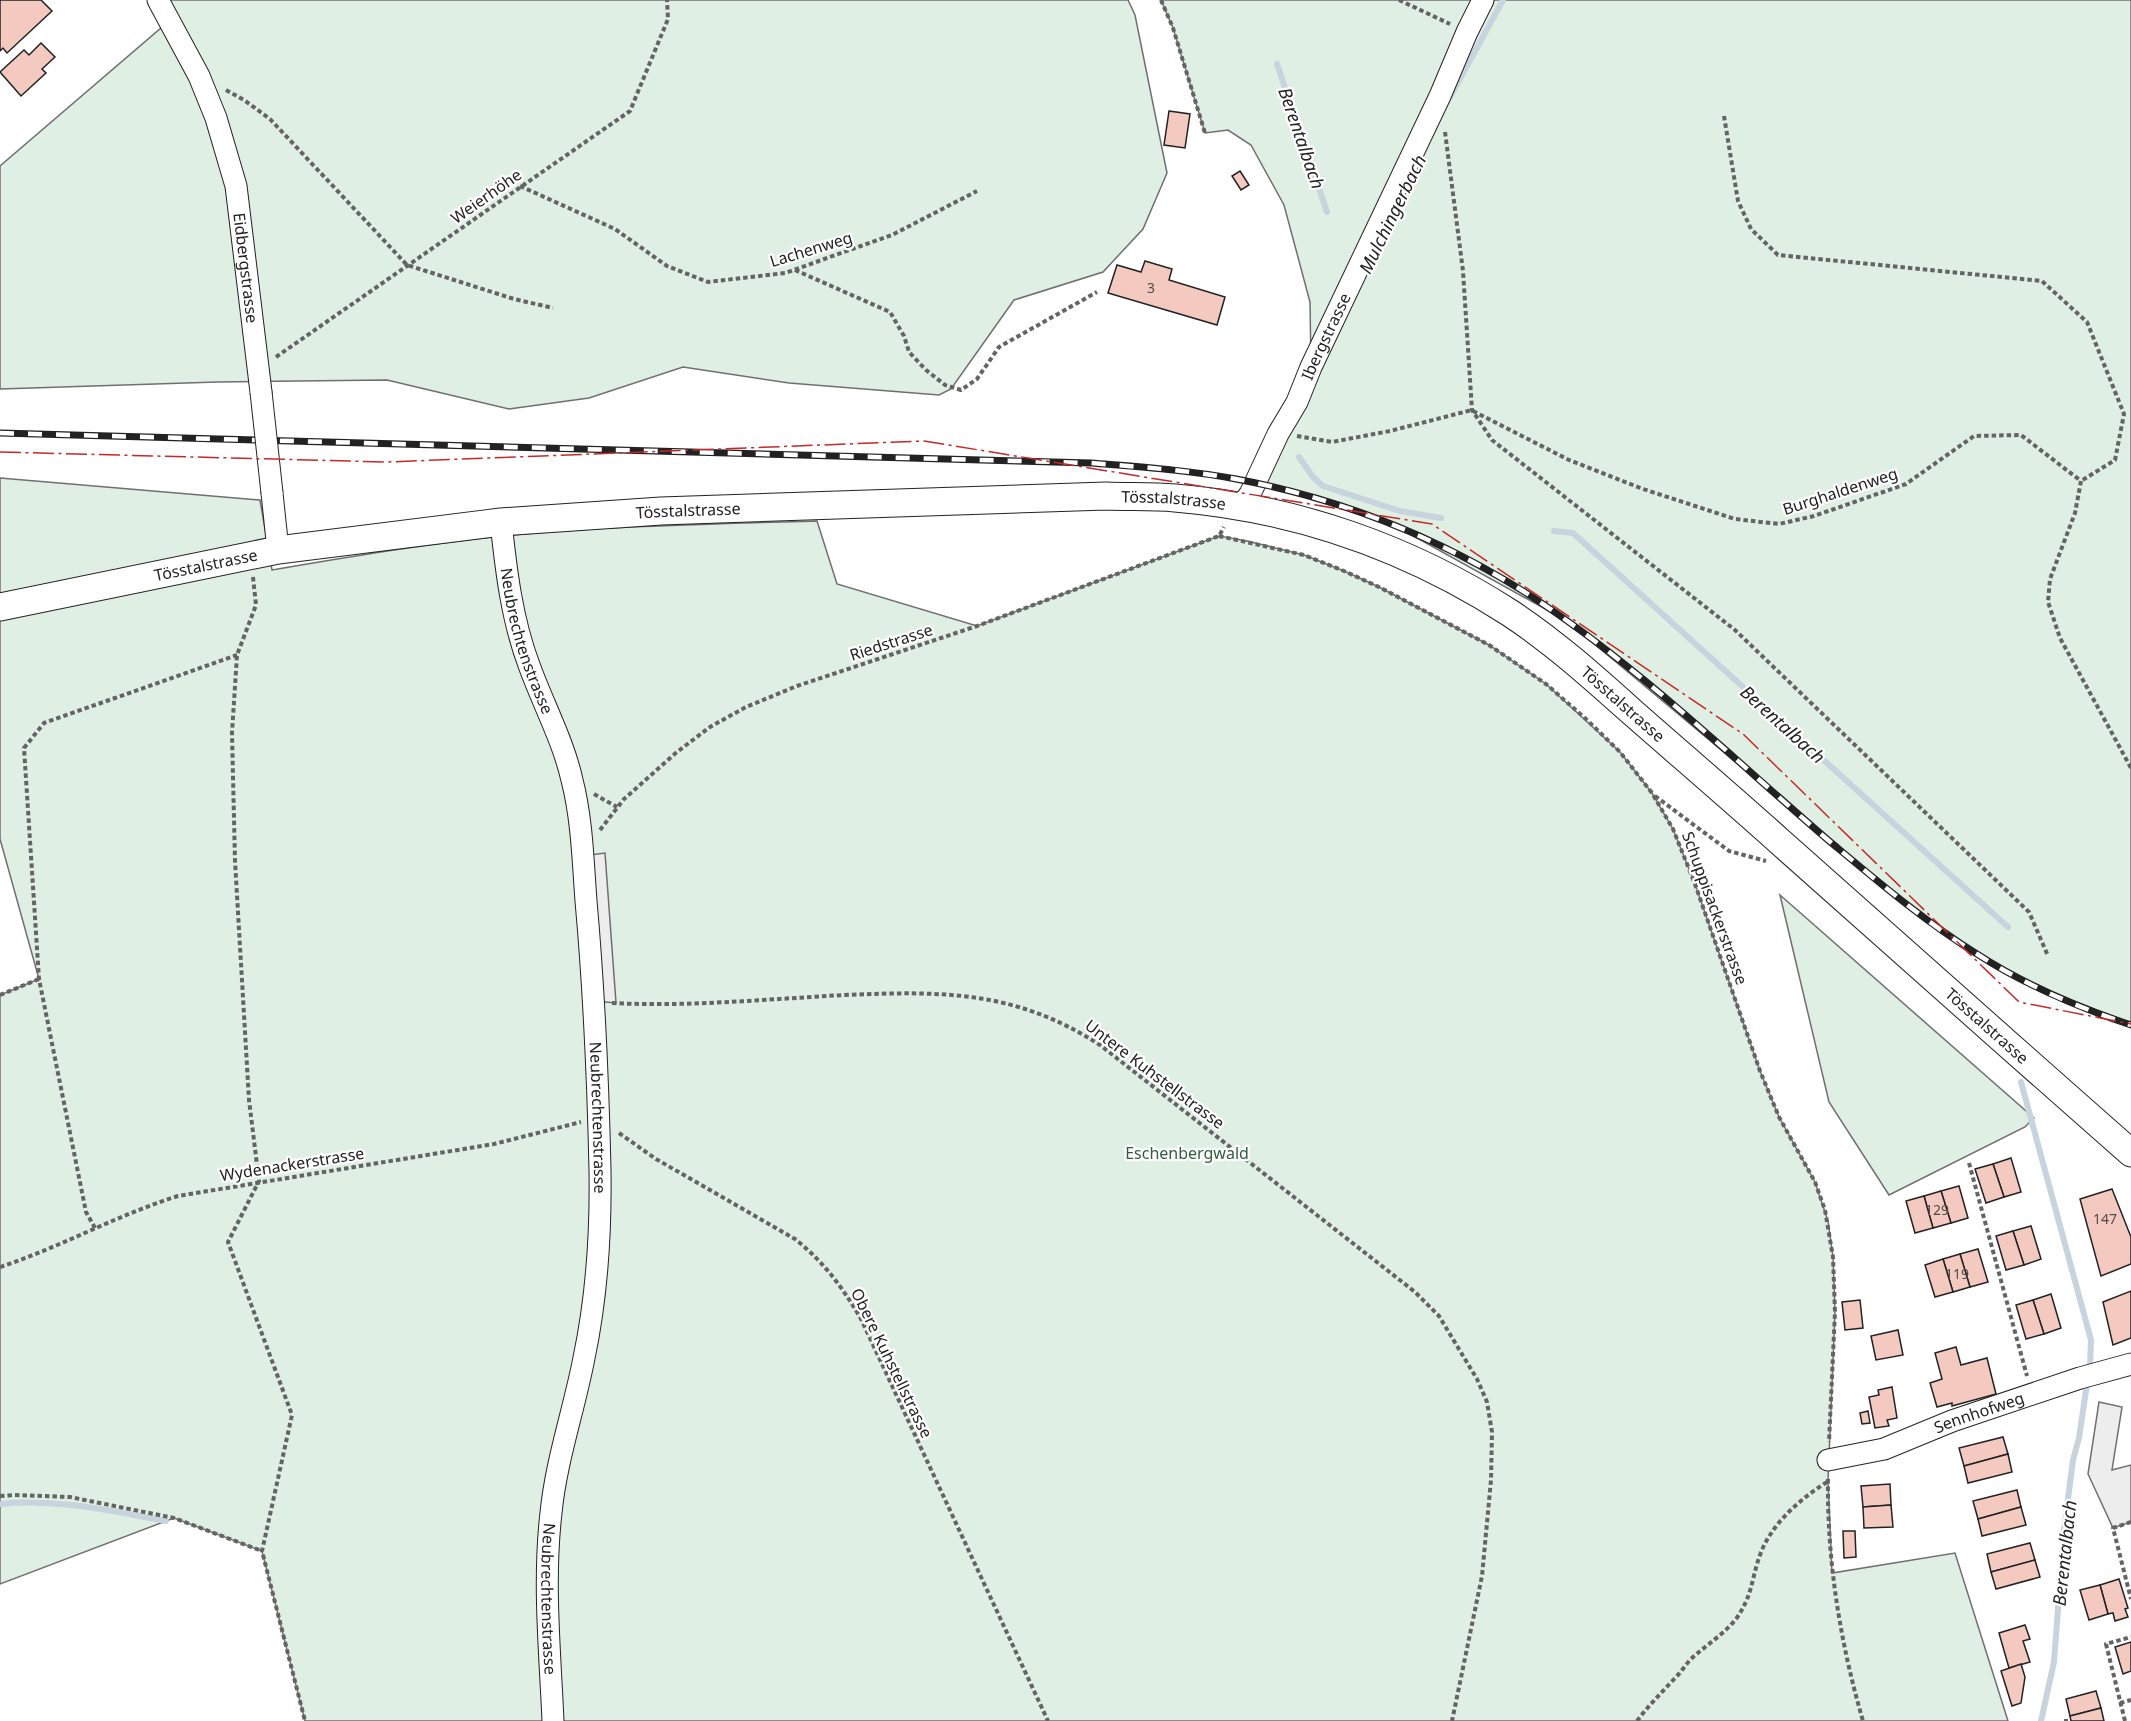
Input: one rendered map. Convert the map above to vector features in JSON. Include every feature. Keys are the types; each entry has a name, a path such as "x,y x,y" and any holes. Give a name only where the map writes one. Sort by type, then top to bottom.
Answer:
{"main road":[{"name":"Tösstalstrasse","path":"0,607 278,550 501,522 661,511 1106,496 1174,498 1241,506 1310,522 1377,544 1410,558 1476,592 1512,614 1550,642 1727,795 2131,1153"}],"street":[{"name":"Eidbergstrasse","path":"158,0 198,76 216,118 236,186 278,550"},
{"name":"Ibergstrasse","path":"1241,506 1256,483 1278,434 1297,402 1311,367 1440,96 1483,0"},
{"name":"Neubrechtenstrasse","path":"501,522 518,631 529,667 569,767 576,800 594,1001 600,1212 593,1305 584,1360 560,1461 551,1513 548,1593 553,1721"},
{"name":"Sennhofweg","path":"1828,1471 1952,1421 2080,1378 2131,1364"}],"path":[{"name":"Weierhöhe","path":"258,369 630,111 668,19 667,0"},
{"path":"1161,0 1173,28 1205,133"},
{"path":"1399,0 1467,32"},
{"path":"198,76 244,100 270,119 408,265 514,299 553,308"},
{"path":"1724,116 1738,201 1750,229 1778,255 2042,282 2087,322 2124,414 2115,460 2081,481 2075,513 2067,529 2050,579 2048,602 2060,638 2131,768"},
{"path":"1444,131 1462,271 1472,410 1492,440 1735,630 2029,912 2048,956"},
{"name":"Lachenweg","path":"520,186 615,229 667,266 708,282 794,270 892,236 977,191"},
{"path":"794,270 890,312 904,336 909,352 945,385 961,390 977,379 999,347 1097,292"},
{"path":"1278,434 1332,441 1472,410"},
{"name":"Burghaldenweg","path":"1472,410 1569,460 1643,489 1735,519 1779,524 1825,512 1906,484 1974,436 2021,435 2081,481"},
{"path":"1219,536 1229,517 1241,506"},
{"name":"Schuppisackerstrasse","path":"1219,536 1304,555 1344,570 1489,645 1546,684 1620,752 1652,793 1673,829 1695,884 1760,1071 1779,1117 1815,1182 1828,1221 1833,1257 1835,1332 1828,1471 1830,1546 1844,1649 1863,1721"},
{"name":"Riedstrasse","path":"582,855 617,807 661,765 710,727 746,707 797,686 977,626 1219,536"},
{"path":"250,555 256,605 237,655 232,733 235,861 249,1100 259,1181 228,1242 292,1415 262,1551 305,1721"},
{"path":"95,1228 86,1212 39,980 24,748 44,723 237,655"},
{"path":"1652,793 1729,851 1774,863"},
{"path":"0,995 39,980"},
{"name":"Untere Kuhstellstrasse","path":"594,1001 662,1003 928,992 987,999 1044,1015 1070,1026 1100,1045 1415,1292 1439,1316 1476,1379 1487,1402 1492,1432 1491,1491 1482,1576 1452,1721"},
{"name":"Wydenackerstrasse","path":"0,1267 30,1257 147,1206 178,1196 494,1144 598,1117"},
{"name":"Obere Kuhstellstrasse","path":"598,1117 656,1159 795,1239 810,1250 834,1277 861,1320 1048,1721"},
{"path":"1969,1163 2033,1395"},
{"path":"1637,1721 1650,1704 1678,1676 1690,1659 1718,1638 1734,1622 1752,1589 1758,1559 1765,1544 1789,1511 1828,1471"},
{"path":"0,1496 70,1497 174,1518 262,1551"},
{"path":"2131,1522 2114,1528 2131,1599"},
{"path":"2125,1721 2106,1644 2131,1638"},
{"path":"2120,1703 2131,1700"}],"green space":[{"path":"158,0 1128,0 1135,15 1167,173 1143,229 1103,272 1014,300 951,389 939,395 789,383 683,367 589,398 509,409 387,380 217,382 0,389 0,166 169,21"},
{"path":"1161,0 2131,0 2131,1025 2097,1013 2034,985 1976,952 1920,914 1567,621 1390,523 1318,498 1256,483 1311,367 1310,302 1284,205 1251,145 1228,130 1205,133 1173,28"},
{"name":"Eschenbergwald","path":"0,478 260,500 272,570 502,536 699,524 817,521 837,584 977,626 1219,536 1304,555 1344,571 1489,645 1546,684 1620,752 1652,793 1673,829 1695,884 1760,1071 1779,1117 1815,1182 1828,1221 1833,1257 1835,1312 1828,1481 1832,1573 1955,1553 2008,1721 305,1721 262,1551 174,1518 0,1584 0,995 39,979 0,839"},
{"path":"1780,895 2034,1118 2025,1127 1889,1195 1829,1102"}],"shaded area":[{"path":"605,853 616,1003 594,1001 582,856"},
{"path":"2099,1402 2122,1407 2112,1470 2131,1465 2131,1522 2113,1528 2088,1474"}],"building":[{"path":"0,0 41,0 52,11 7,53 3,48 0,51"},
{"path":"41,43 55,57 42,69 46,73 21,96 0,72 24,50 29,55"},
{"path":"1169,111 1190,114 1185,148 1164,145"},
{"path":"1240,171 1249,185 1241,190 1232,176"},
{"path":"1145,261 1172,269 1169,280 1225,297 1217,325 1108,293 1117,265 1141,272"},
{"path":"2011,1158 2021,1192 2004,1197 1993,1164"},
{"path":"1993,1164 2004,1197 1986,1203 1975,1169"},
{"path":"1959,1186 1968,1218 1951,1223 1941,1191"},
{"path":"2112,1189 2131,1237 2131,1264 2101,1276 2080,1199"},
{"path":"1941,1191 1951,1223 1933,1228 1924,1196"},
{"path":"1924,1196 1933,1228 1915,1233 1906,1201"},
{"path":"2031,1226 2041,1259 2024,1265 2013,1231"},
{"path":"2013,1231 2024,1265 2006,1270 1996,1236"},
{"path":"1978,1249 1988,1282 1970,1287 1960,1254"},
{"path":"1960,1254 1970,1287 1953,1292 1943,1259"},
{"path":"1943,1259 1953,1292 1935,1297 1925,1265"},
{"path":"2131,1291 2131,1338 2113,1345 2103,1302"},
{"path":"2051,1294 2061,1328 2044,1334 2033,1300"},
{"path":"1860,1300 1863,1328 1845,1330 1842,1302"},
{"path":"2033,1300 2044,1334 2026,1339 2016,1305"},
{"path":"1898,1330 1903,1355 1876,1360 1871,1336"},
{"path":"1956,1347 1961,1365 1987,1358 1996,1394 1952,1406 1952,1403 1937,1407 1930,1383 1942,1379 1935,1353"},
{"path":"1892,1387 1897,1418 1887,1420 1889,1426 1875,1428 1869,1397 1879,1395 1878,1390"},
{"path":"1868,1411 1870,1423 1862,1424 1860,1413"},
{"path":"2003,1437 2008,1454 1964,1466 1959,1448"},
{"path":"2008,1454 2012,1472 1968,1483 1964,1466"},
{"path":"1890,1484 1891,1505 1863,1507 1861,1486"},
{"path":"2017,1490 2021,1507 1978,1519 1973,1501"},
{"path":"1891,1505 1893,1527 1864,1528 1863,1507"},
{"path":"2021,1507 2026,1525 1982,1536 1978,1519"},
{"path":"1843,1531 1855,1531 1856,1557 1844,1558"},
{"path":"2030,1543 2035,1560 1991,1572 1987,1554"},
{"path":"2035,1560 2040,1577 1996,1589 1991,1572"},
{"path":"2119,1579 2128,1608 2125,1609 2128,1617 2115,1621 2113,1613 2108,1614 2100,1585"},
{"path":"2100,1585 2108,1614 2089,1620 2080,1590"},
{"path":"2025,1625 2030,1639 2023,1641 2030,1662 2009,1668 1999,1633"},
{"path":"2131,1642 2131,1671 2123,1674 2115,1647"},
{"path":"2021,1664 2025,1677 2021,1703 2012,1706 2001,1671"},
{"path":"2096,1691 2101,1708 2070,1716 2066,1699"},
{"path":"2101,1708 2104,1721 2071,1721 2070,1716"}],"waterway":[{"name":"Mulchingerbach","path":"1450,97 1503,0"},
{"name":"Berentalbach","path":"1277,64 1327,212"},
{"name":"Berentalbach","path":"1299,457 1313,477 1323,486 1400,511 1441,518"},
{"name":"Berentalbach","path":"1554,531 1573,533 2008,927"},
{"name":"Berentalbach","path":"2021,1082 2091,1340 2090,1367"},
{"name":"Berentalbach","path":"2041,1721 2054,1662 2064,1530 2073,1460 2079,1438 2087,1384"},
{"path":"0,1504 63,1504 166,1521"}],"railway":[{"path":"0,433 1091,463 1218,476 1312,497 1348,508 1420,536 1490,571 1523,591 1564,618 1642,678 1828,840 1938,928 1995,965 2033,985 2071,1003 2131,1025"}],"power":[{"path":"0,452 387,462 924,441 1432,524 1743,734 2019,1002 2131,1024"}]}
